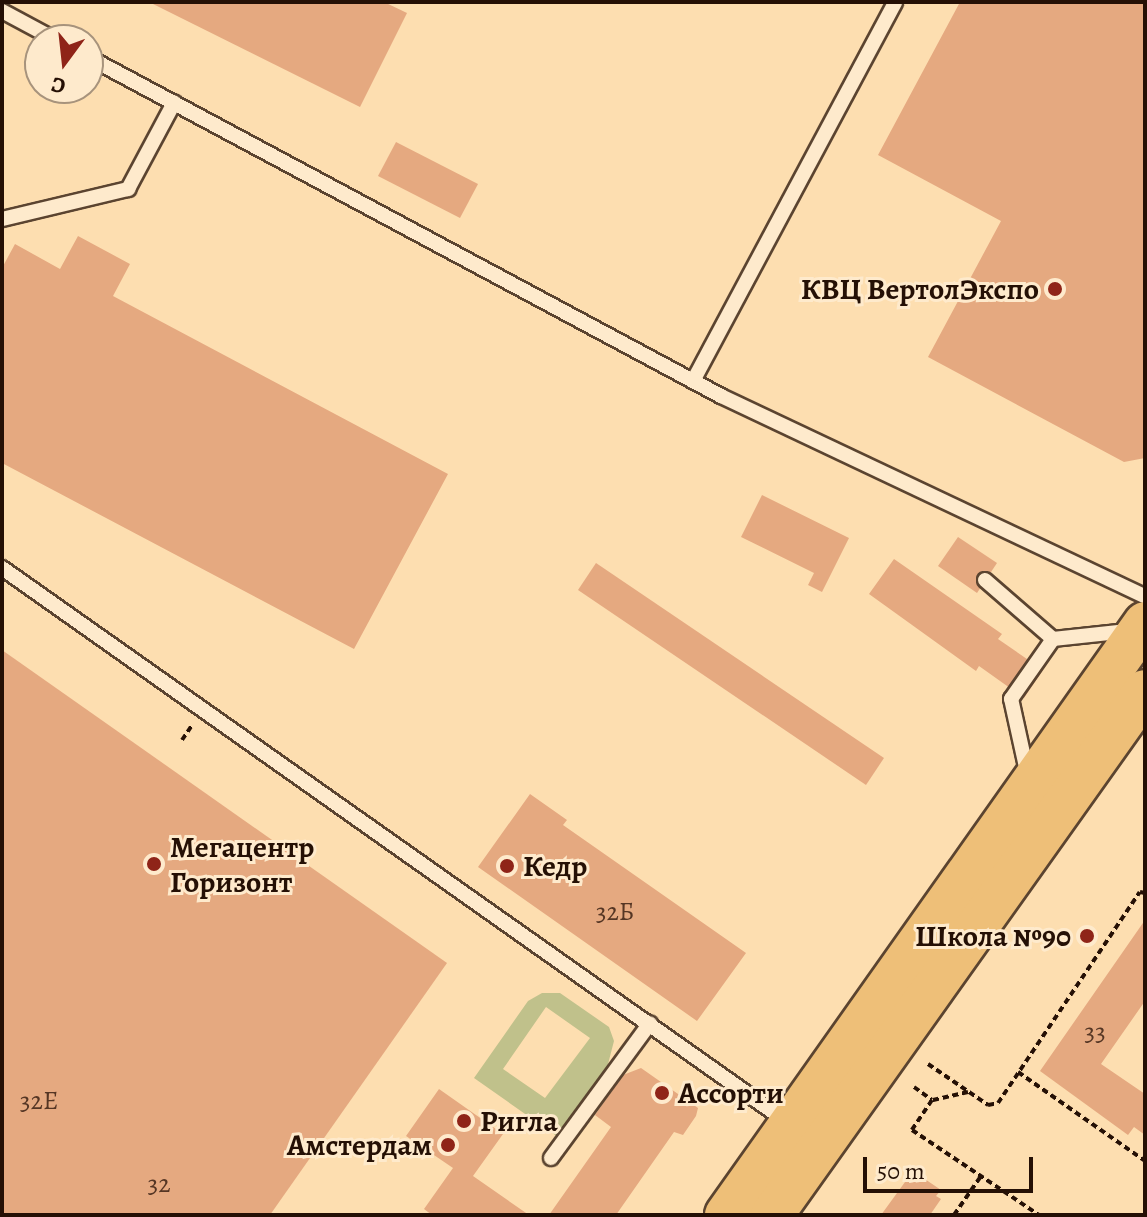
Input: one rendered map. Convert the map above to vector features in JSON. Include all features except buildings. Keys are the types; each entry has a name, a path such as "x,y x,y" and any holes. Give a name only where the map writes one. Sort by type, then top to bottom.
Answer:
{"main road":[{"path":"726,1215 1030,787 1144,616"},
{"path":"772,1215 1145,691"}],"lane":[{"path":"693,381 895,2"},
{"path":"2,11 26,24"},
{"path":"104,66 693,381 1144,616"},
{"path":"2,219 128,189 174,103"},
{"path":"2,568 521,931 791,1125"},
{"path":"985,580 1053,639"},
{"path":"1030,787 1011,699 1053,639 1144,616"},
{"path":"551,1158 650,1023"}],"path":[{"path":"928,1064 988,1105 998,1103 1140,892 1145,893"},
{"path":"1018,1072 1145,1161"},
{"path":"914,1087 932,1100"},
{"path":"969,1092 932,1100 912,1130 1039,1215"},
{"path":"954,1215 981,1176"}],"green space":[{"path":"542,993 560,993 609,1027 614,1041 607,1068 558,1137 474,1078 528,1001","holes":["546,1007 590,1038 545,1098 503,1069"]}],"place":[{"name":"КВЦ ВертолЭкспо","path":"1055,289"},
{"name":"Мегацентр Горизонт","path":"154,864"},
{"name":"Кедр","path":"507,866"},
{"name":"Школа №90","path":"1087,936"},
{"name":"Ассорти","path":"662,1093"},
{"name":"Ригла","path":"464,1121"},
{"name":"Амстердам","path":"448,1145"}]}
